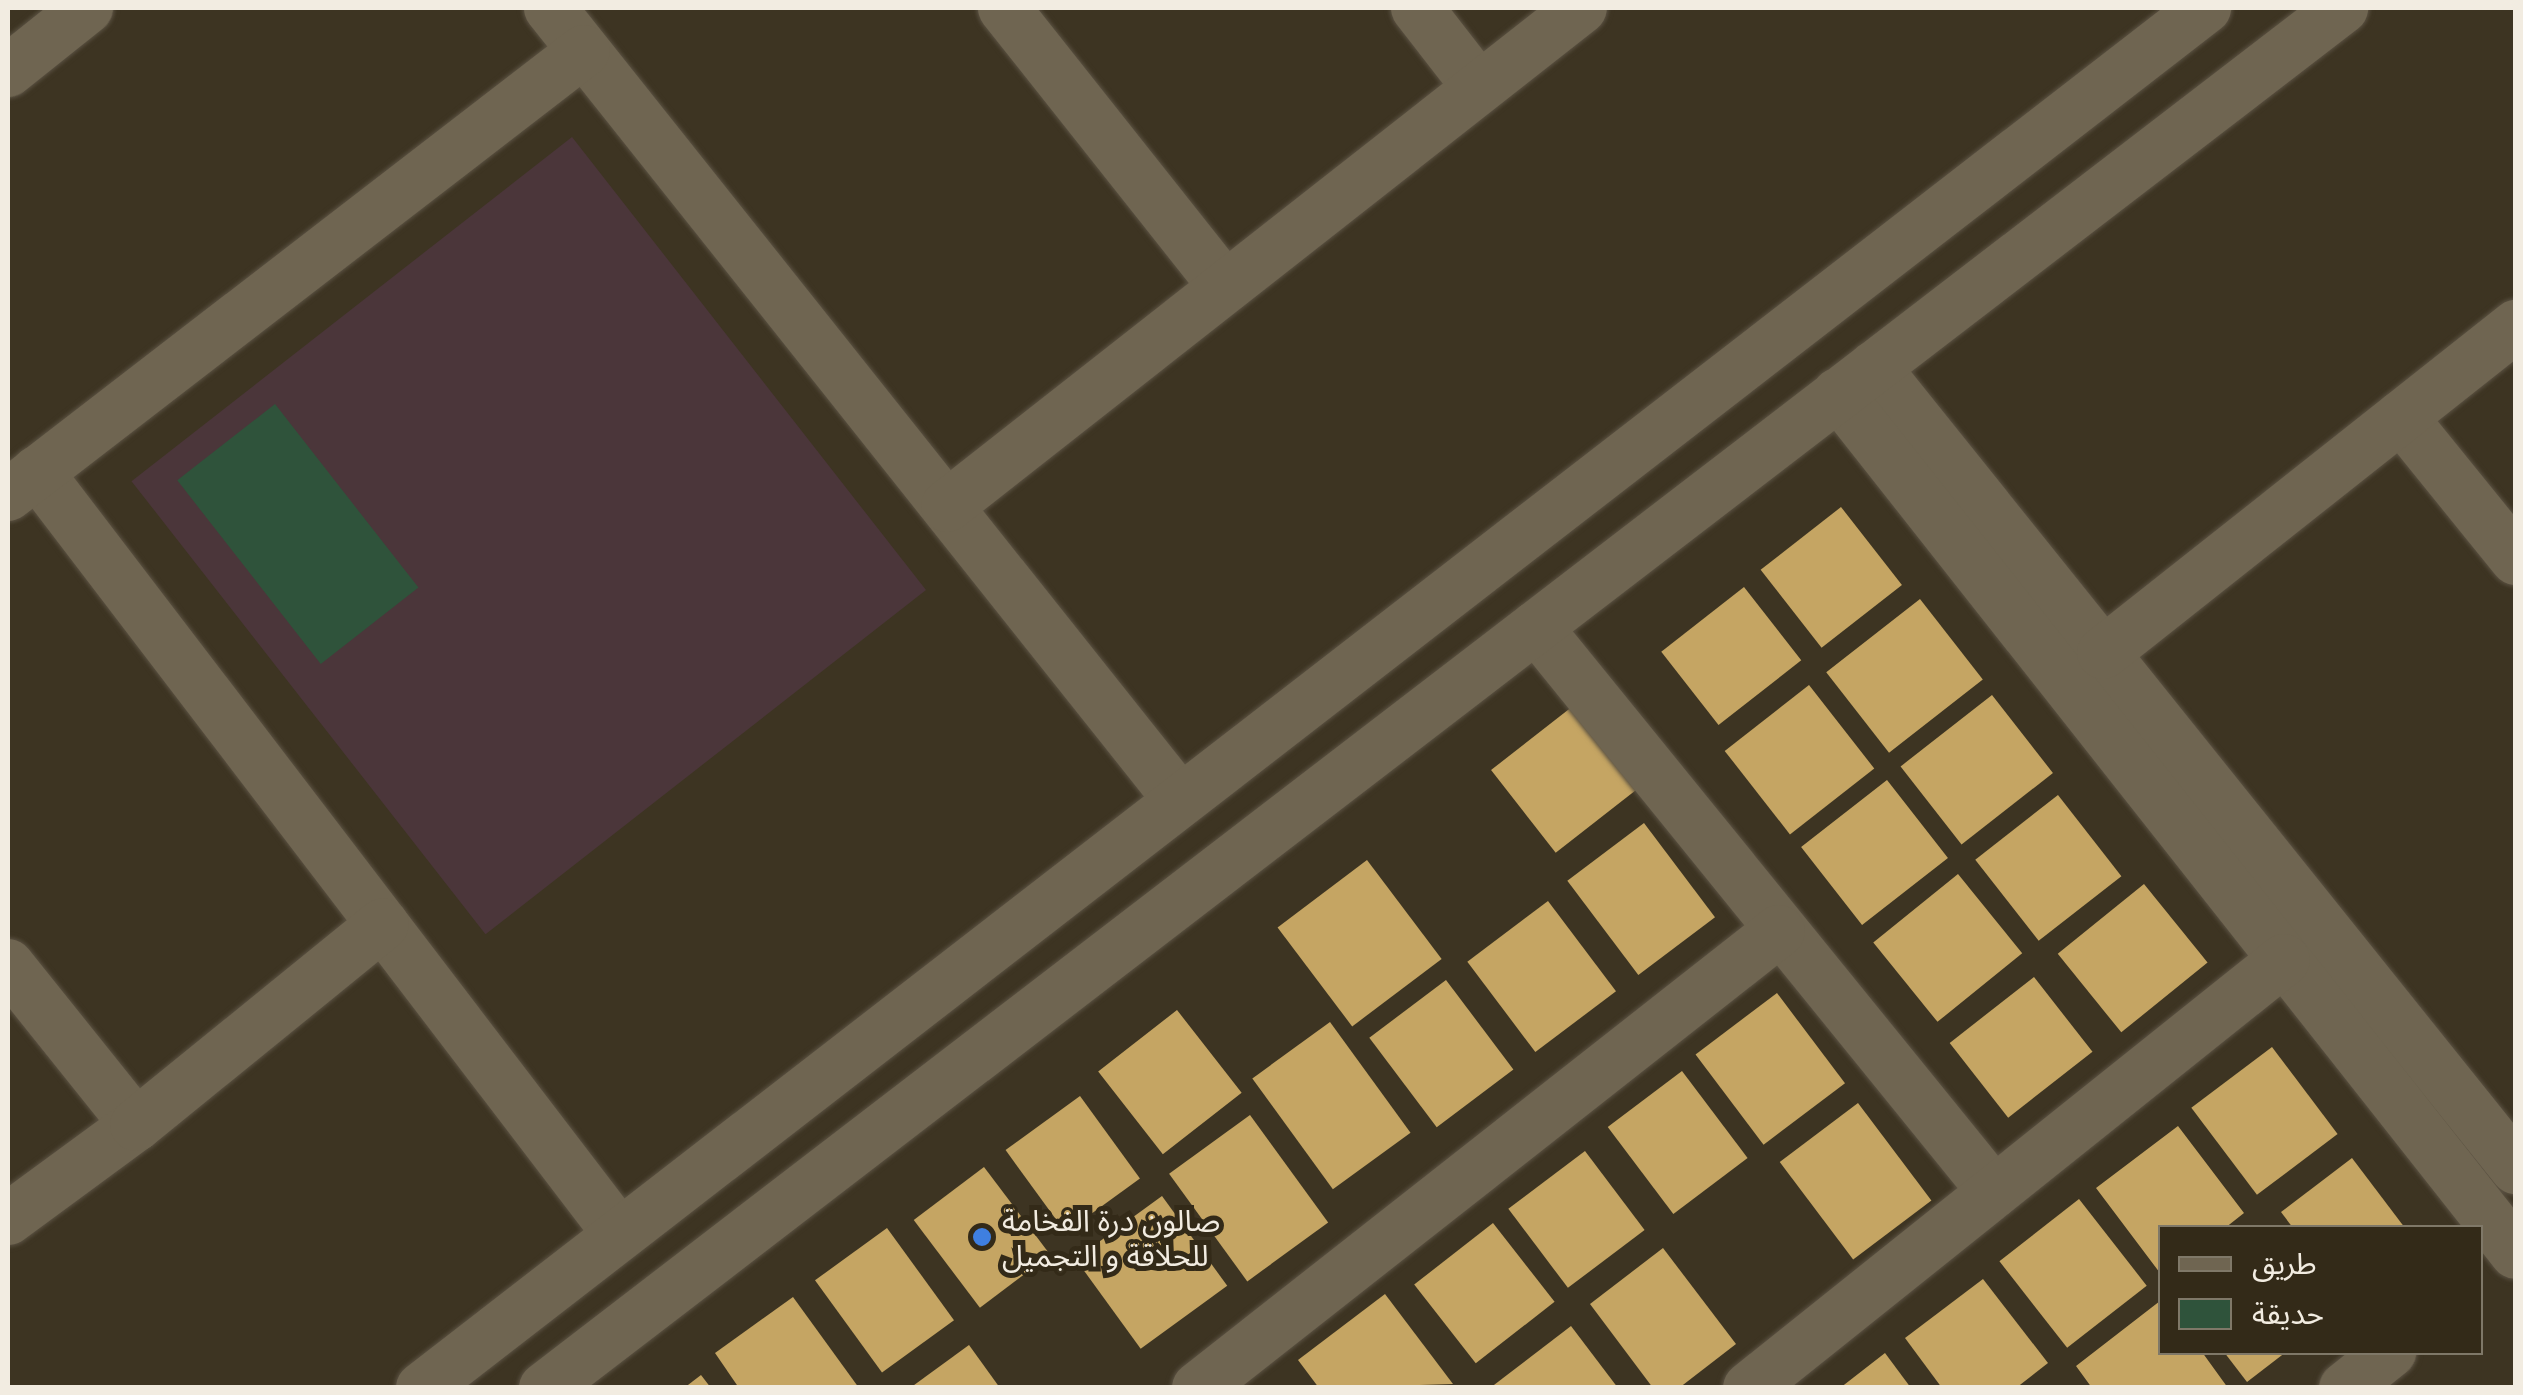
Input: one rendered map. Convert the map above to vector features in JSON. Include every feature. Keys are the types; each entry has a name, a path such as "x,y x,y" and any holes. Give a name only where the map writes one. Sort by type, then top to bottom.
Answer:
{"street":[{"path":"550,8 1180,800"},
{"path":"1004,8 1224,288"},
{"path":"1417,8 1478,88"},
{"path":"947,506 1580,8"},
{"path":"422,1388 2206,8"},
{"path":"545,1388 2342,8"},
{"path":"8,70 74,12"},
{"path":"584,51 22,483 383,924 619,1234"},
{"path":"2102,653 2516,326"},
{"path":"1856,381 2102,653 2516,1168"},
{"path":"1856,381 2284,960 2516,1254 2483,1280"},
{"path":"2401,417 2516,559"},
{"path":"1536,627 1994,1192"},
{"path":"8,1219 136,1125 383,924"},
{"path":"1218,1382 1780,931"},
{"path":"1749,1388 2284,960"},
{"path":"8,964 136,1125"},
{"path":"2345,1388 2386,1355"}],"shaded area":[{"path":"572,137 926,590 486,934 132,481"}],"green space":[{"path":"275,404 418,588 321,664 177,480"}],"building":[{"path":"1841,507 1902,585 1822,648 1761,570"},
{"path":"1744,587 1801,660 1719,725 1661,652"},
{"path":"1920,599 1983,679 1889,753 1826,672"},
{"path":"1809,685 1874,769 1790,834 1725,751"},
{"path":"1992,695 2053,773 1962,844 1901,766"},
{"path":"1573,706 1638,789 1556,853 1491,770"},
{"path":"1887,780 1948,858 1862,925 1801,847"},
{"path":"2058,795 2121,876 2039,941 1975,860"},
{"path":"1644,823 1715,917 1638,975 1567,881"},
{"path":"1367,860 1442,959 1352,1026 1278,927"},
{"path":"1958,874 2022,953 1937,1022 1873,943"},
{"path":"2144,884 2208,962 2121,1032 2058,954"},
{"path":"1548,901 1616,991 1535,1052 1467,962"},
{"path":"2034,977 2092,1052 2008,1118 1950,1043"},
{"path":"1446,980 1513,1069 1437,1127 1369,1038"},
{"path":"1777,993 1845,1083 1764,1145 1696,1054"},
{"path":"1177,1010 1242,1093 1163,1154 1098,1072"},
{"path":"1330,1022 1411,1133 1333,1189 1252,1078"},
{"path":"2272,1047 2338,1134 2257,1195 2191,1108"},
{"path":"1682,1071 1748,1158 1673,1214 1608,1127"},
{"path":"1080,1096 1140,1179 1066,1233 1006,1150"},
{"path":"1858,1103 1931,1200 1853,1259 1780,1162"},
{"path":"1250,1115 1328,1223 1247,1281 1169,1174"},
{"path":"2178,1126 2244,1213 2229,1225 2158,1225 2158,1270 2096,1188"},
{"path":"1585,1151 1645,1230 1568,1288 1508,1209"},
{"path":"2352,1158 2403,1225 2291,1225 2281,1212"},
{"name":"صالون درة الفخامة للحلاقة و التجميل","path":"984,1167 1050,1255 980,1308 914,1220"},
{"path":"1162,1196 1227,1286 1141,1349 1075,1259"},
{"path":"2079,1199 2147,1286 2067,1348 1999,1261"},
{"path":"1493,1223 1555,1302 1476,1363 1414,1285"},
{"path":"887,1228 954,1320 882,1373 815,1280"},
{"path":"1663,1248 1736,1344 1679,1388 1653,1388 1590,1304"},
{"path":"1983,1279 2048,1363 2016,1388 1942,1388 1905,1338"},
{"path":"1385,1294 1453,1384 1319,1388 1298,1360"},
{"path":"793,1297 859,1388 739,1388 715,1353"},
{"path":"2158,1303 2158,1355 2204,1355 2228,1388 2092,1388 2076,1366"},
{"path":"1571,1326 1618,1388 1490,1388"},
{"path":"969,1345 1000,1388 910,1388"},
{"path":"1885,1353 1911,1388 1840,1388"},
{"path":"2226,1355 2282,1355 2247,1382"},
{"path":"701,1375 711,1388 684,1388"}],"place":[{"name":"صالون درة الفخامة للحلاقة و التجميل","path":"982,1237"}]}
